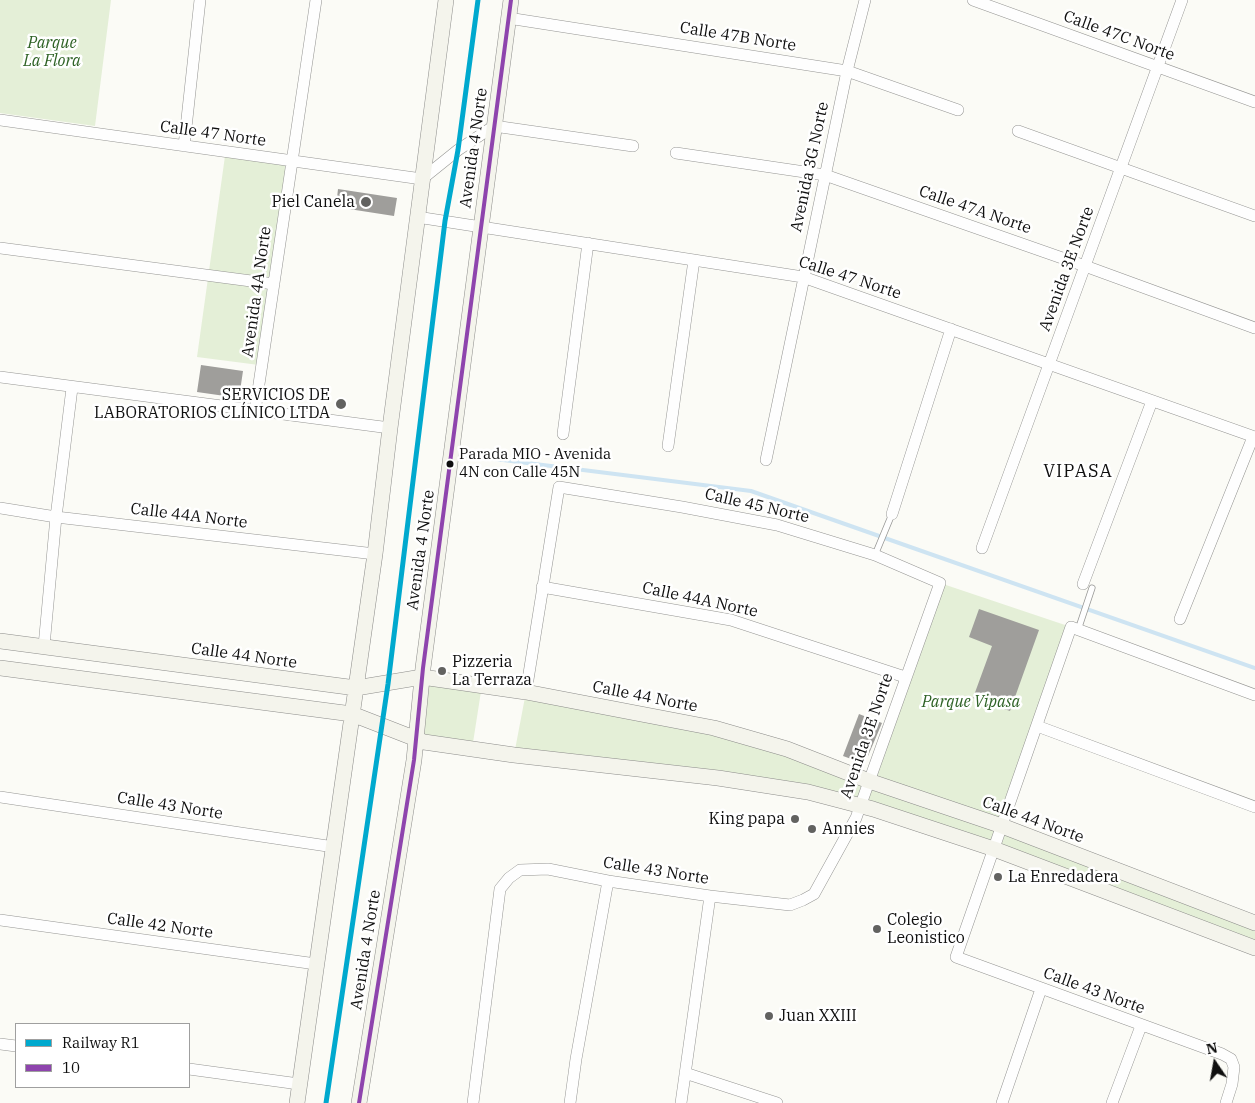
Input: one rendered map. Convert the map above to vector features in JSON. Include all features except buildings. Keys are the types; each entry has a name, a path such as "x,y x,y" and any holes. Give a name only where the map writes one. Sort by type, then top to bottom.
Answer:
{"main road":[{"path":"297,1103 375,554 446,0"},
{"name":"Avenida 4 Norte","path":"359,1103 416,740 422,677 511,0"},
{"name":"Calle 44 Norte","path":"0,641 356,688 422,677 526,692 714,728 787,749 869,781 1002,826 1255,922"},
{"path":"0,668 352,714 424,742 514,755 718,778 808,792 860,805 994,849 1255,948"}],"street":[{"path":"184,146 200,0"},
{"name":"Avenida 4A Norte","path":"255,411 316,0"},
{"name":"Avenida 3G Norte","path":"766,460 847,71 865,0"},
{"name":"Calle 47C Norte","path":"973,0 1255,102"},
{"name":"Avenida 3E Norte","path":"982,548 1182,0"},
{"name":"Calle 47B Norte","path":"508,18 847,71 958,110"},
{"name":"Calle 47 Norte","path":"0,120 422,179"},
{"path":"422,179 458,150 494,126 633,146"},
{"path":"1018,131 1255,216"},
{"name":"Calle 47A Norte","path":"676,153 825,175 1255,328"},
{"name":"Calle 47 Norte","path":"417,217 803,277 1254,437"},
{"path":"564,434 588,243"},
{"path":"0,248 274,284"},
{"path":"668,446 694,260"},
{"path":"890,518 951,330"},
{"path":"0,377 72,388 390,428"},
{"path":"44,646 56,517 72,388"},
{"path":"1087,586 1152,401"},
{"path":"1180,619 1254,437"},
{"name":"Calle 45 Norte","path":"542,587 559,487 768,523 876,555 940,583"},
{"name":"Calle 44A Norte","path":"0,508 56,517 375,554"},
{"name":"Avenida 3E Norte","path":"814,894 856,818 940,583"},
{"path":"526,692 542,587"},
{"name":"Calle 44A Norte","path":"542,587 731,620 905,677"},
{"path":"994,849 1037,726 1075,629 1255,695"},
{"path":"1037,726 1255,807"},
{"name":"Calle 43 Norte","path":"0,797 334,847"},
{"name":"Calle 43 Norte","path":"994,849 956,957 1222,1054 1231,1060 1234,1066 1232,1084 1226,1103"},
{"name":"Calle 43 Norte","path":"473,1103 500,889 509,878 520,870 548,868 608,881 710,896 790,905 814,894"},
{"path":"570,1103 576,1059 608,881"},
{"path":"680,1103 710,896"},
{"name":"Calle 42 Norte","path":"0,920 316,964"},
{"path":"1002,1103 1041,989"},
{"path":"1112,1103 1141,1026"},
{"path":"0,1044 15,1046"},
{"path":"190,1069 299,1084"},
{"path":"685,1073 777,1103"}],"lane":[{"path":"876,555 890,518"},
{"path":"1075,629 1086,602 1087,586"}],"green space":[{"name":"Parque La Flora","path":"0,0 111,0 95,126 0,113"},
{"path":"225,156 287,164 259,365 197,357"},
{"name":"Parque Vipasa","path":"940,583 1071,627 1002,826 1255,923 1255,948 848,802 514,755 526,692 714,728 869,781"},
{"path":"422,677 482,685 472,749 424,742"}],"waterway":[{"path":"463,455 751,491 1255,668"}],"rail line":[{"name":"R1","path":"326,1103 388,684 445,221 458,150 478,0"}],"transit line":[{"name":"10","path":"359,1103 414,760 423,668 511,0"}],"place":[{"name":"Piel Canela","path":"366,202"},
{"name":"SERVICIOS DE LABORATORIOS CLÍNICO LTDA","path":"341,404"},
{"name":"Parada MIO - Avenida 4N con Calle 45N","path":"450,464"},
{"name":"Pizzeria La Terraza","path":"442,671"},
{"name":"King papa","path":"795,819"},
{"name":"Annies","path":"812,829"},
{"name":"La Enredadera","path":"998,877"},
{"name":"Colegio Leonistico","path":"877,929"},
{"name":"Juan XXIII","path":"769,1016"}],"district":[{"name":"VIPASA","path":"1078,472"}]}
